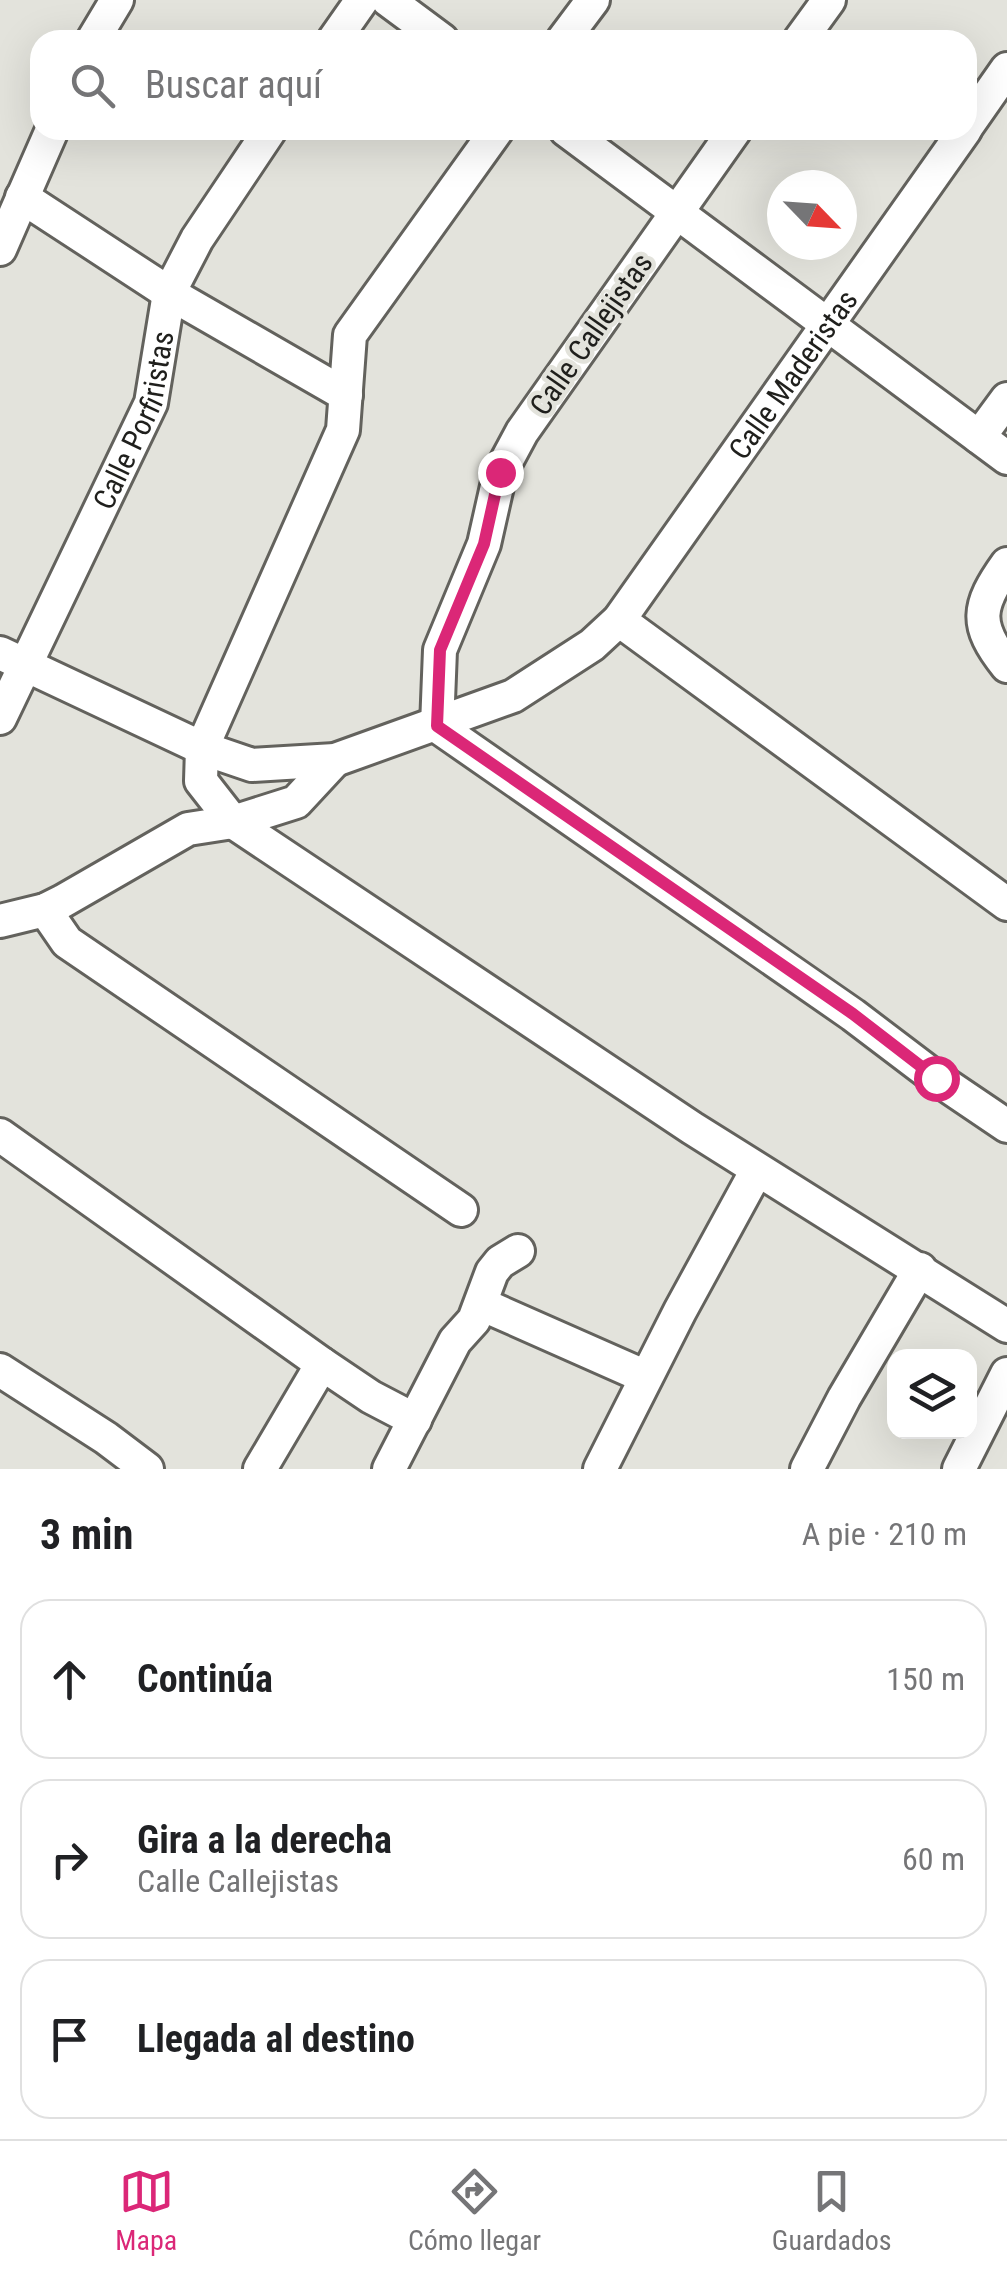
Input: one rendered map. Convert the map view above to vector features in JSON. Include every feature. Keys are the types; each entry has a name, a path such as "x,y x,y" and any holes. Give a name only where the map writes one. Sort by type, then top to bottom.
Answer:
{"street":[{"path":"99,30 116,0"},
{"path":"341,30 362,0"},
{"path":"388,0 428,30"},
{"path":"571,30 593,0"},
{"path":"807,30 828,0"},
{"name":"Calle Maderistas","path":"977,112 1007,69"},
{"path":"0,250 48,140"},
{"name":"Calle Porfiristas","path":"0,718 13,659 151,403 169,293 196,239 263,140"},
{"path":"490,140 350,336 343,430 202,748 201,781 233,822 757,1170 1007,1326"},
{"path":"580,140 1007,458"},
{"name":"Calle Callejistas","path":"437,726 440,650 484,544 500,472 522,432 729,140"},
{"name":"Calle Maderistas","path":"335,760 513,696 592,645 618,620 958,140"},
{"path":"22,198 169,293 346,396"},
{"path":"979,438 1007,399"},
{"path":"1007,564 988,591 982,615 985,636 1007,666"},
{"path":"618,620 1007,904"},
{"path":"13,659 202,748 252,765 335,760"},
{"path":"437,726 853,1014 1007,1126"},
{"path":"0,921 45,910 188,828 233,822 296,802 335,760"},
{"path":"45,910 67,942 462,1210"},
{"path":"0,1136 322,1364 415,1420"},
{"path":"600,1469 757,1170"},
{"path":"389,1469 455,1341 474,1320 492,1272 518,1251"},
{"path":"807,1469 920,1270"},
{"path":"481,1304 646,1378"},
{"path":"260,1469 322,1364"},
{"path":"0,1370 147,1469"},
{"path":"959,1469 1007,1374"}],"route":[{"path":"500,472 484,544 440,650 437,726 853,1014 936,1078"}]}
